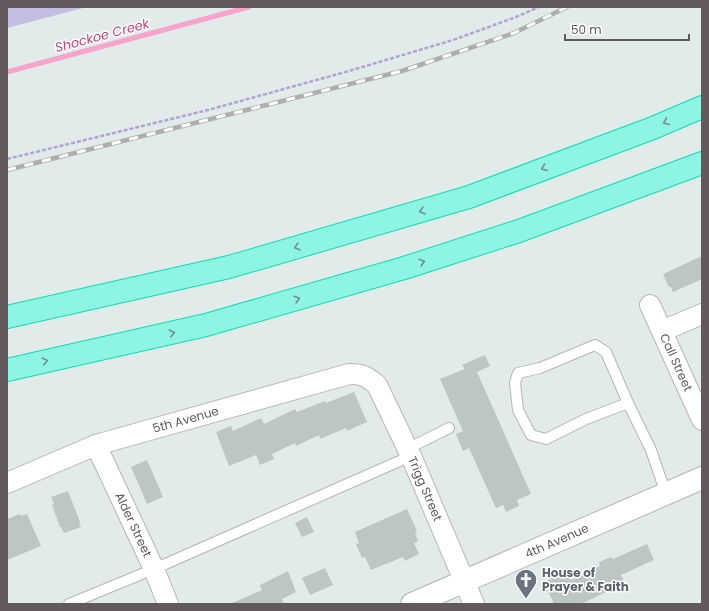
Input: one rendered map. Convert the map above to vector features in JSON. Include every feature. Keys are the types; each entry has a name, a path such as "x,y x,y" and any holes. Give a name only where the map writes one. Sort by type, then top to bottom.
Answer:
{"highway":[{"path":"7,317 229,267 469,197 653,128 702,107"},
{"path":"7,370 206,325 404,268 519,231 702,163"}],"main road":[{"name":"4th Avenue","path":"412,604 702,478"}],"street":[{"name":"Call Street","path":"650,305 702,420"},
{"path":"662,331 702,314"},
{"name":"5th Avenue","path":"7,483 96,446 349,374 360,374 369,379"},
{"name":"Trigg Street","path":"369,379 377,385 409,453 474,604"},
{"name":"Alder Street","path":"96,446 154,569 168,604"}],"lane":[{"path":"628,402 586,419 546,438 531,435 518,410 515,383 518,373 540,368 595,346 606,352 651,450 666,494"},
{"path":"69,604 154,569 409,453 449,428"}],"path":[{"path":"7,159 208,110 357,68 453,40 539,7"}],"shaded area":[{"path":"7,7 87,7 7,28"}],"building":[{"path":"702,256 702,279 673,292 663,274"},
{"path":"485,355 490,366 477,372 531,494 517,500 519,506 506,512 503,505 496,508 469,448 463,451 456,434 463,431 440,379 465,369 462,365"},
{"path":"354,392 367,422 347,431 346,428 320,439 319,435 296,446 295,443 272,454 274,459 260,465 256,455 229,466 216,432 231,426 233,431 261,418 264,424 295,409 297,412"},
{"path":"147,460 163,497 147,504 131,467"},
{"path":"68,491 81,527 64,533 60,527 52,505 54,504 51,497"},
{"path":"407,509 417,531 415,533 418,541 414,543 419,554 405,561 403,557 371,570 365,557 362,558 356,544 359,543 355,532"},
{"path":"20,514 21,516 27,514 41,546 7,560 7,519"},
{"path":"307,517 314,532 302,537 295,523"},
{"path":"647,544 654,560 621,575 625,583 581,604 554,604 544,582 567,571 571,580 600,566 599,562 611,557 613,559"},
{"path":"325,568 333,585 310,595 302,578"},
{"path":"288,571 296,592 282,599 284,604 230,604 262,590 260,585"}],"waterway":[{"name":"Shockoe Creek","path":"7,72 249,7"}],"railway":[{"path":"7,170 402,71 514,33 567,7"}],"place":[{"name":"House of Prayer & Faith","path":"526,600"}]}
